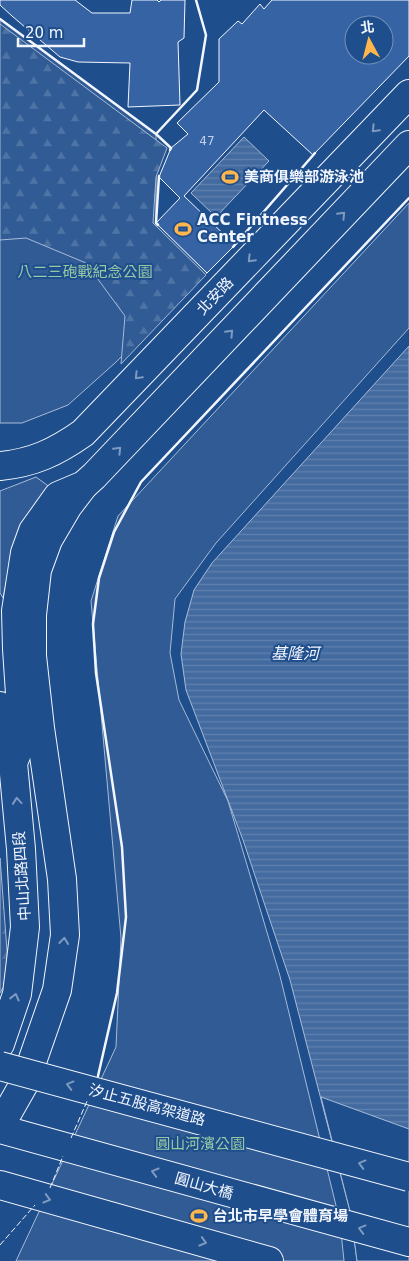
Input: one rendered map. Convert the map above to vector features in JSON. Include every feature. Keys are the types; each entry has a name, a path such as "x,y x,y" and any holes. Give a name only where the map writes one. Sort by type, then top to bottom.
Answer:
{"main road":[{"name":"北安路","path":"0,466 23,463 55,452 83,433 409,94"},
{"path":"0,1127 25,1082 57,990 65,934 62,879 40,728 32,656 32,616 37,570 48,540 68,506 84,485 409,145"},
{"path":"13,763 23,738 16,649 16,612 26,553 34,531 58,496 84,485"},
{"name":"中山北路四段","path":"0,706 13,763 21,849 25,927 16,994 0,1044"},
{"name":"汐止五股高架道路","path":"0,1066 409,1176"},
{"name":"圓山大橋","path":"0,1127 409,1242"},
{"path":"0,1185 269,1261"}],"shaded area":[{"name":"八二三砲戰紀念公園","path":"0,19 156,134 156,223 207,273 115,363 68,405 22,423 0,423"},
{"name":"圓山河濱公園","path":"409,203 409,328 216,543 175,599 170,653 179,700 228,801 280,976 340,1222 344,1261 16,1261 116,1047 121,938 91,601 118,516"},
{"path":"36,477 51,488 8,574 3,598 0,593 0,491"}],"green space":[{"name":"八二三砲戰紀念公園","path":"0,24 167,148 156,177 153,223 206,275 121,364 125,316 86,263 26,238 0,240"},
{"path":"0,858 9,977 0,993"}],"water":[{"name":"美商俱樂部游泳池","path":"244,137 269,161 216,217 191,193"},
{"name":"基隆河","path":"409,346 409,1261 357,1261 351,1215 290,980 243,840 186,690 181,654 185,622 194,590 212,563"}],"pier":[{"path":"321,1097 409,1129 409,1171 335,1152"},
{"path":"337,1160 409,1180 409,1261 357,1261 351,1215"}],"building":[{"path":"0,0 75,0 92,13 130,13 132,0 157,0 159,2 161,0 185,0 184,38 178,42 180,105 128,107 130,63 78,62 60,57 0,5"},
{"path":"272,0 409,0 409,56 313,155 264,110 184,196 235,245 207,273 156,223 180,198 159,177 171,148 188,134 177,123 219,82 219,39 238,21 242,24 260,4 264,9"}],"fence":[{"path":"71,1138 88,1099"},
{"path":"50,1188 63,1156"},
{"path":"0,1245 35,1205"}],"wall":[{"path":"0,19 156,134 197,90 206,35 196,0"},
{"path":"156,134 171,148 170,150"},
{"path":"233,247 315,153"},
{"path":"158,225 156,223 159,176"},
{"path":"98,1076 117,993 126,917 122,847 96,673 93,624 99,578 114,532 141,482 409,198"}],"place":[{"name":"美商俱樂部游泳池","path":"230,177"},
{"name":"ACC Fintness Center","path":"183,229"},
{"name":"台北市早學會體育場","path":"199,1216"}]}
